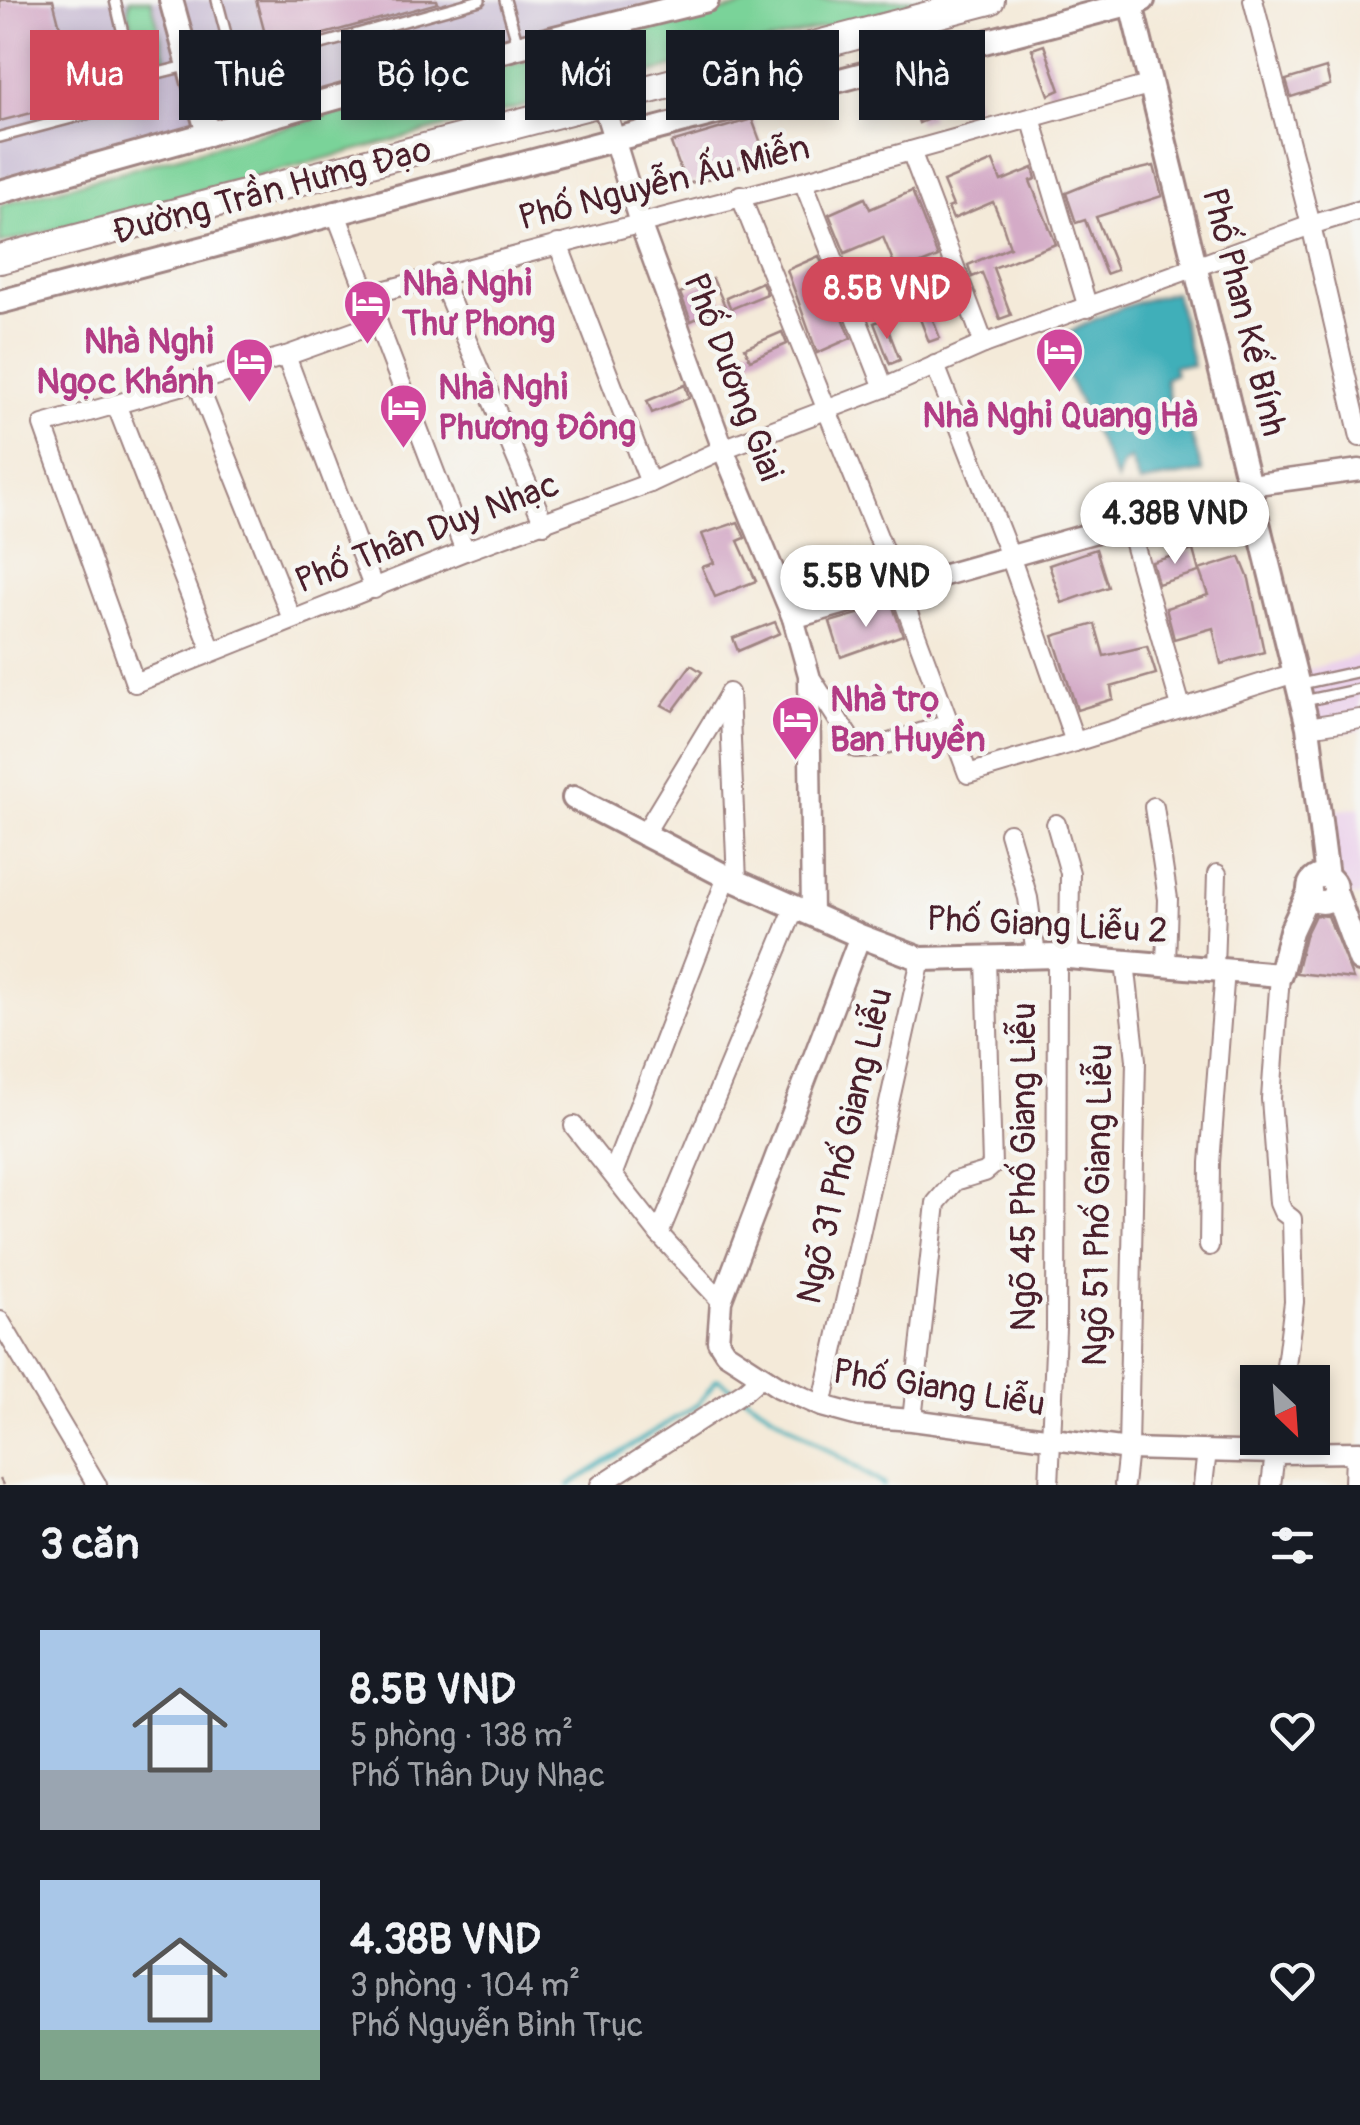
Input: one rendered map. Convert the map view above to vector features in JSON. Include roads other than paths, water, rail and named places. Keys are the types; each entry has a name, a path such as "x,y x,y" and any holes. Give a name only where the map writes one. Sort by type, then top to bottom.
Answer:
{"highway":[{"name":"Đường Trần Hưng Đạo","path":"646,89 990,0"},
{"name":"Đường Trần Hưng Đạo","path":"0,259 526,120"}],"main road":[{"path":"171,0 179,30"},
{"name":"Đường Trần Hưng Đạo","path":"0,192 646,9 707,0"},
{"name":"Đường Trần Hưng Đạo","path":"0,302 1135,1"},
{"name":"Phố Phan Kế Bính","path":"1135,1 1308,727 1334,894 1360,960"},
{"path":"204,120 208,134"},
{"name":"Phố Giang Liễu 2","path":"574,798 732,879 921,959 1054,956 1280,975"},
{"path":"1280,975 1291,931 1334,894"}],"street":[{"path":"1253,0 1311,224 1360,437"},
{"name":"Phố Nguyễn Ấu Miễn","path":"366,295 803,181 1152,84"},
{"path":"1032,118 1088,308"},
{"name":"Phố Dương Giai","path":"607,120 640,223 723,449 793,618 809,675 803,911"},
{"path":"911,151 984,344"},
{"path":"803,181 884,388"},
{"path":"740,195 898,586 968,774 1181,707 1298,686"},
{"name":"Phố Thân Duy Nhạc","path":"116,404 43,425 134,683 650,482 984,344 1311,224 1360,210"},
{"path":"336,211 465,551"},
{"path":"558,244 650,482"},
{"path":"439,274 544,524"},
{"path":"212,651 116,404 286,356 378,323"},
{"path":"286,356 374,588"},
{"path":"935,365 1010,556 1074,742"},
{"path":"198,382 292,619"},
{"path":"793,618 1128,524 1250,484 1360,470"},
{"path":"1128,524 1181,707"},
{"path":"809,675 856,748 878,748 951,723"},
{"path":"613,1173 732,879 729,693 643,836"},
{"path":"1308,727 1360,720"},
{"path":"1154,807 1168,899 1166,965"},
{"path":"1054,956 1070,872 1056,824"},
{"path":"1010,833 1028,898 1054,956"},
{"path":"1209,1246 1219,970 1216,874"},
{"path":"660,1234 803,911"},
{"name":"Phố Giang Liễu","path":"860,936 721,1301 718,1341 734,1359 779,1387 822,1406 860,1416 1128,1449 1240,1449"},
{"name":"Ngõ 45 Phố Giang Liễu","path":"1049,1485 1056,1329 1054,956"},
{"name":"Ngõ 31 Phố Giang Liễu","path":"822,1406 921,959"},
{"path":"912,1420 936,1203 955,1181 992,1166 986,959"},
{"name":"Ngõ 51 Phố Giang Liễu","path":"1124,1485 1136,1060 1125,962"},
{"path":"1280,975 1271,1099 1279,1203 1292,1220 1294,1302 1286,1365"},
{"path":"574,1126 660,1234 721,1301"},
{"path":"0,1320 97,1485"},
{"path":"600,1485 745,1392 762,1376"},
{"name":"Phố Giang Liễu","path":"1330,1450 1357,1452"},
{"path":"1204,1485 1207,1452"},
{"path":"1354,1485 1357,1452"},
{"path":"1271,1485 1275,1455"}],"lane":[{"path":"115,0 122,30"},
{"path":"217,0 235,68 480,0"},
{"path":"505,0 518,47"},
{"path":"0,137 64,120"},
{"path":"1298,686 1360,670"},
{"path":"1298,686 1360,689"}],"water":[{"path":"1175,292 1193,365 1173,366 1175,374 1165,379 1175,423 1187,423 1203,472 1139,483 1130,459 1122,466 1117,481 1052,344 1111,312"}],"waterway":[{"path":"569,1485 698,1404 717,1379 736,1391"},
{"path":"744,1396 884,1485"}],"place":[{"name":"Nhà Nghỉ Thư Phong","path":"367,346"},
{"name":"Nhà Nghỉ Quang Hà","path":"1060,394"},
{"name":"Nhà Nghỉ Ngọc Khánh","path":"249,404"},
{"name":"Nhà Nghỉ Phương Đông","path":"403,450"},
{"name":"Nhà trọ Ban Huyền","path":"795,762"}]}
